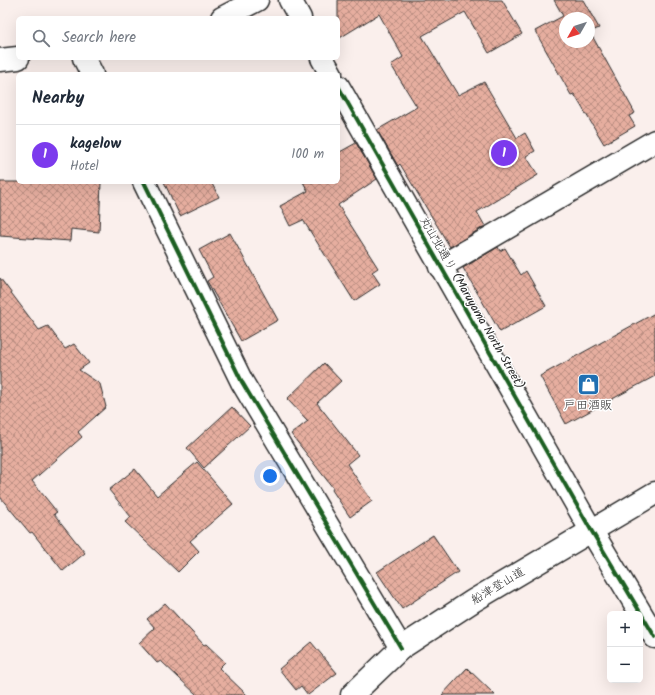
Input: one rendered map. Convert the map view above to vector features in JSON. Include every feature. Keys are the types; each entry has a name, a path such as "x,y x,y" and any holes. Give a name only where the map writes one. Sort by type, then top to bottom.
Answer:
{"street":[{"path":"226,16 257,0"},
{"path":"0,60 16,58"},
{"path":"85,60 91,72"},
{"path":"323,60 330,72"},
{"name":"丸山北通り (Maruyama North Street)","path":"340,90 591,530 655,637"},
{"path":"440,267 655,141"},
{"path":"145,184 242,382 401,648"},
{"name":"船津登山道","path":"352,695 401,648 473,601 655,493"}],"building":[{"path":"338,0 502,0 522,34 489,53 465,12 422,36 458,95 484,82 517,138 525,133 535,151 526,156 538,175 477,212 485,226 450,247 400,164 398,166 377,130 417,107 391,65 403,57 379,14 340,38 340,16 338,16"},
{"path":"554,0 583,0 590,12 561,12"},
{"path":"559,18 559,48 595,48 595,41 635,113 629,116 635,126 604,144 574,94 571,95 535,31"},
{"path":"595,21 599,28 595,30"},
{"path":"356,143 377,179 338,205 378,268 372,272 380,284 354,301 303,220 290,226 280,206 308,191 304,184 340,184 340,152"},
{"path":"0,182 16,182 16,184 101,184 99,232 71,229 70,241 0,236"},
{"path":"165,184 212,184 219,197 180,216"},
{"path":"230,233 278,320 241,341 207,281 213,277 199,250"},
{"path":"498,247 500,251 505,248 521,275 526,271 546,306 500,332 463,268"},
{"path":"0,278 39,330 48,326 65,349 74,344 89,363 79,370 100,384 106,407 78,432 82,437 32,481 57,512 54,514 85,553 63,571 32,532 30,533 0,497"},
{"path":"655,313 655,376 566,424 540,376"},
{"path":"324,363 341,381 317,403 358,455 347,464 372,501 350,517 332,490 333,488 291,434 308,421 287,399"},
{"path":"232,407 250,426 204,468 187,448"},
{"path":"197,462 233,504 190,541 199,551 178,572 125,522 131,517 109,490 135,469 157,496"},
{"path":"433,535 458,572 402,609 377,572"},
{"path":"165,603 204,645 206,644 225,662 219,668 247,695 197,695 161,661 157,663 139,643 155,628 147,619"},
{"path":"311,642 337,673 308,695 301,686 296,690 279,669"},
{"path":"467,668 495,695 442,695"}],"cycle path":[{"path":"340,90 591,530 655,637"},
{"path":"145,184 242,382 401,648"}],"place":[{"name":"kagelow","path":"504,153"},
{"name":"戸田酒販","path":"588,384"}]}
